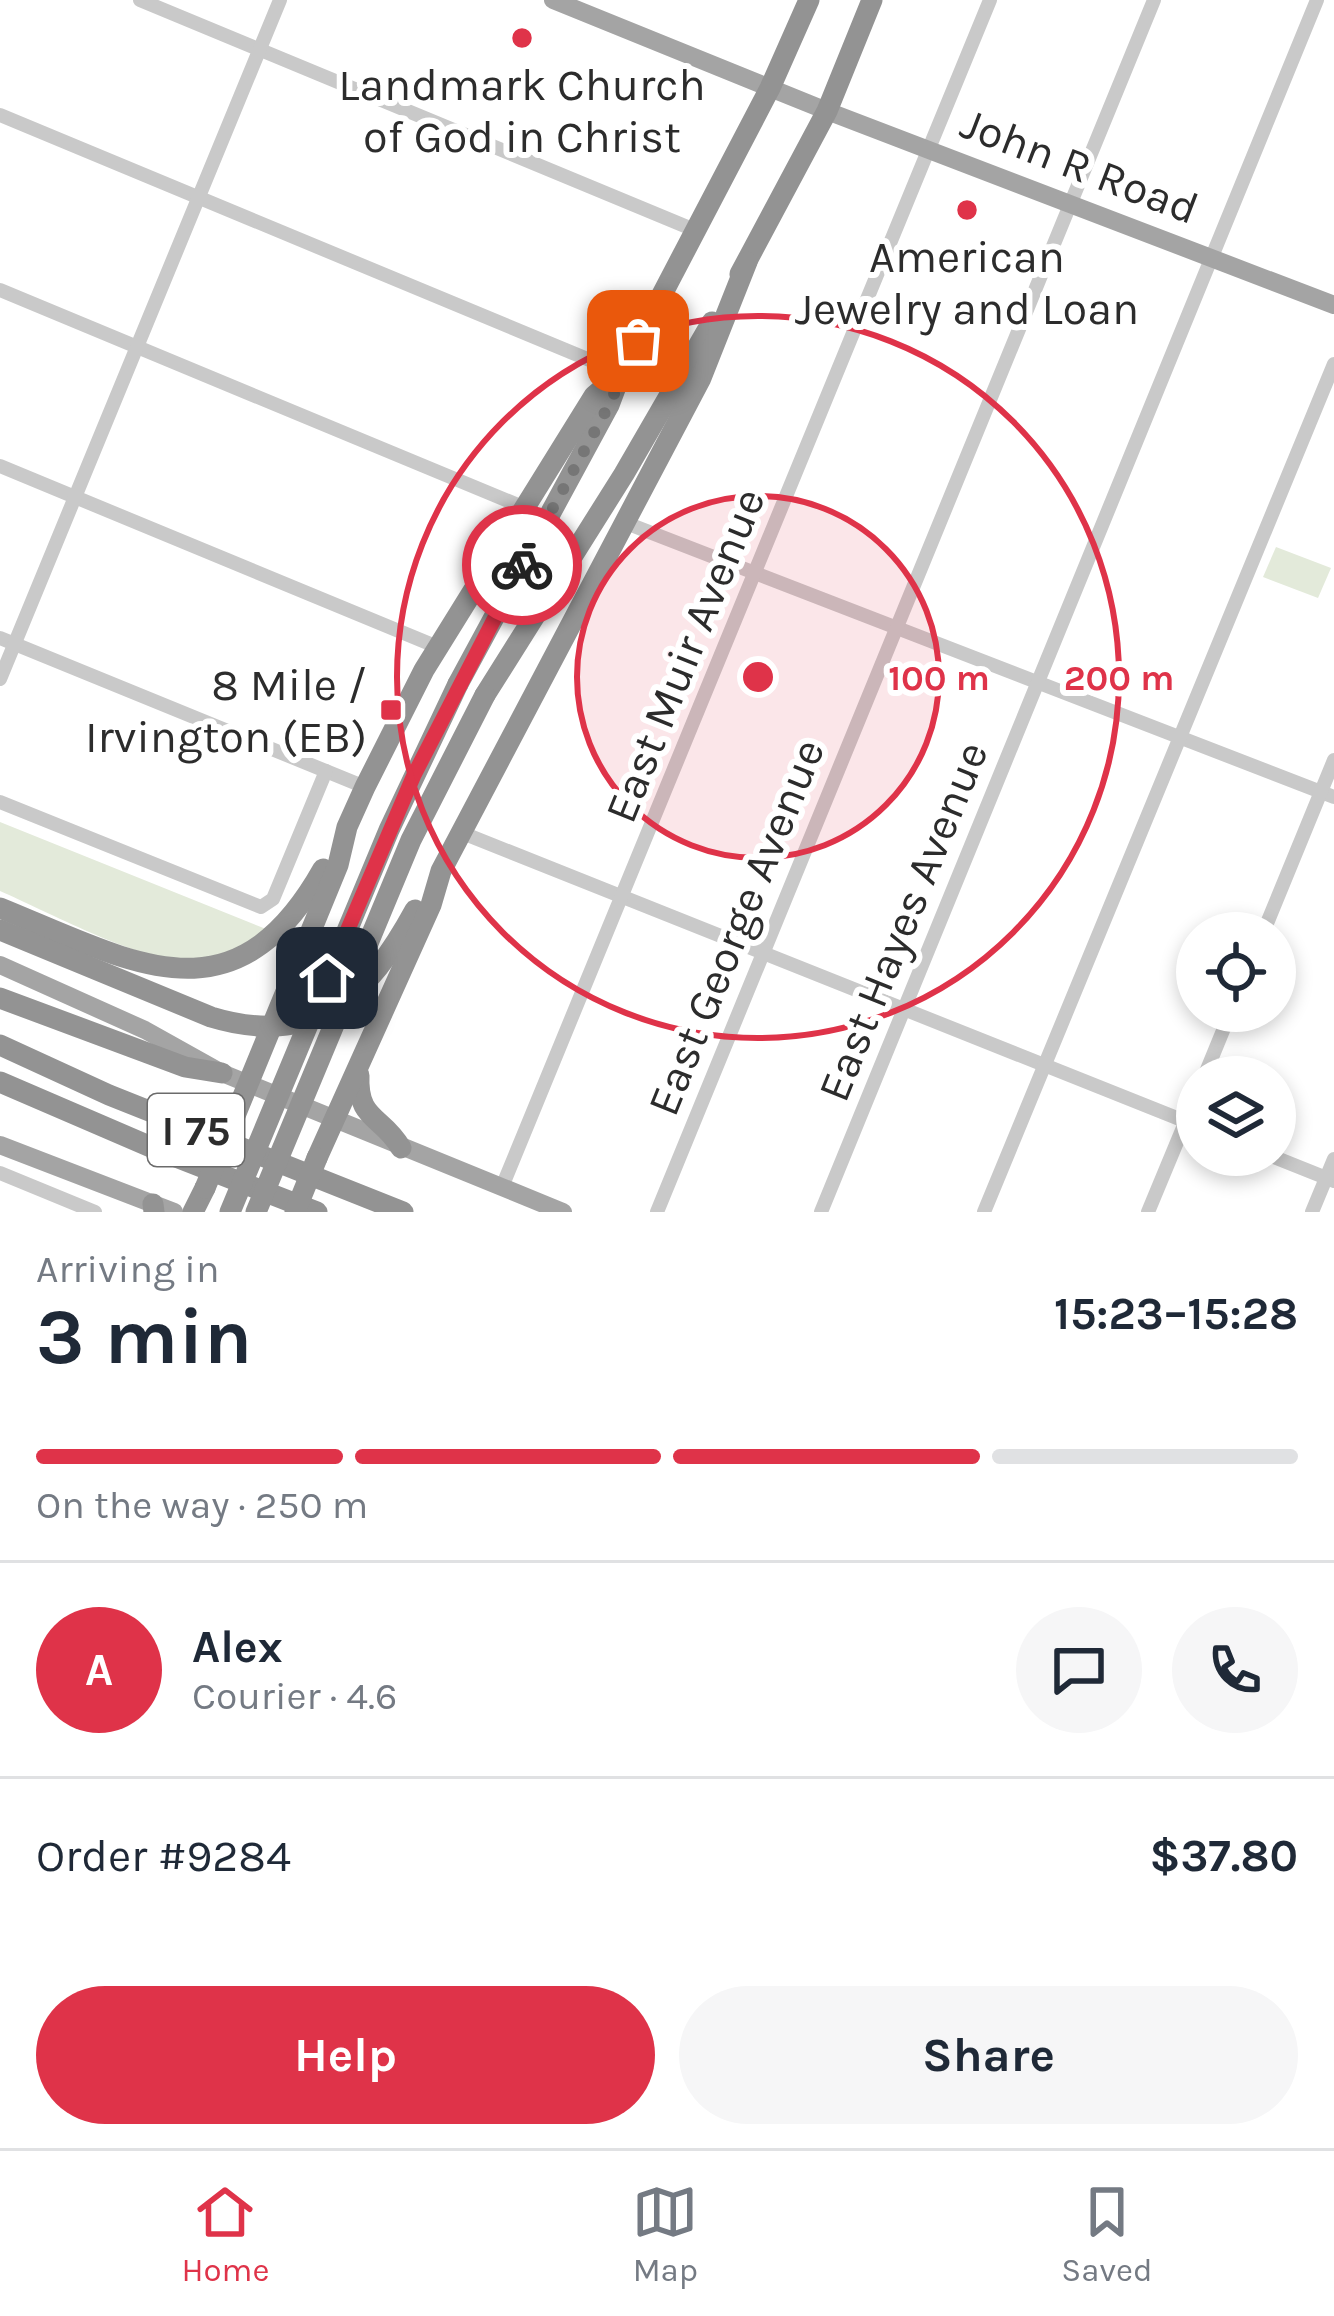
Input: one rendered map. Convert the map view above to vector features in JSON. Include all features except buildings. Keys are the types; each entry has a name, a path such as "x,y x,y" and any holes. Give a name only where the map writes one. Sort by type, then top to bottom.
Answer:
{"highway":[{"path":"230,1212 389,830 458,684 609,405 621,373 770,88 809,0"},
{"path":"256,1212 411,840 485,695 624,474 747,262 827,111 868,6"},
{"path":"0,929 238,1024 298,1023 325,1013 364,987 390,956 441,871 626,523 701,378 747,262"},
{"path":"0,908 148,965 175,969 212,967 252,952 278,934 309,895 350,821 424,670 594,396 621,373"},
{"path":"193,1212 338,865 350,821"},
{"path":"295,1212 431,905 441,871"},
{"path":"0,998 184,1067 222,1073"},
{"name":"I 75","path":"0,1046 109,1095 403,1212"},
{"path":"359,1068 361,1104 373,1119 390,1128 401,1148"},
{"name":"I 75","path":"0,1082 317,1212"}],"main road":[{"name":"John R Road","path":"553,0 827,111 1334,305"},
{"path":"0,965 145,1030 222,1073 563,1212"},
{"path":"0,1145 161,1209"}],"street":[{"path":"140,0 697,231"},
{"path":"0,679 7,641 75,497 280,0"},
{"name":"East Muir Avenue","path":"502,1187 990,0"},
{"name":"East George Avenue","path":"657,1212 1154,0"},
{"name":"East Hayes Avenue","path":"820,1212 1317,0"},
{"path":"0,115 621,373"},
{"path":"0,290 525,508"},
{"path":"984,1212 1334,364"},
{"path":"0,466 440,648"},
{"path":"626,523 1328,794"},
{"path":"7,641 365,787"},
{"path":"1273,912 1328,794 1334,760"},
{"path":"0,802 261,907 274,899 326,771"},
{"path":"460,832 1176,1118"},
{"path":"1148,1212 1176,1155"},
{"path":"1312,1212 1330,1179 1334,1159"},
{"path":"1296,1166 1330,1179"},
{"path":"0,1173 95,1212"}],"green space":[{"path":"1276,547 1331,568 1318,598 1263,577"},
{"path":"0,822 271,931 229,951 183,960 117,943 0,891"}],"way so far":[{"path":"522,565 609,405 638,341"}],"place":[{"name":"Landmark Church of God in Christ","path":"522,38"},
{"name":"American Jewelry and Loan","path":"967,210"},
{"name":"8 Mile / Irvington (EB)","path":"391,710"}],"route":[{"path":"327,978 414,775 522,565"}]}
